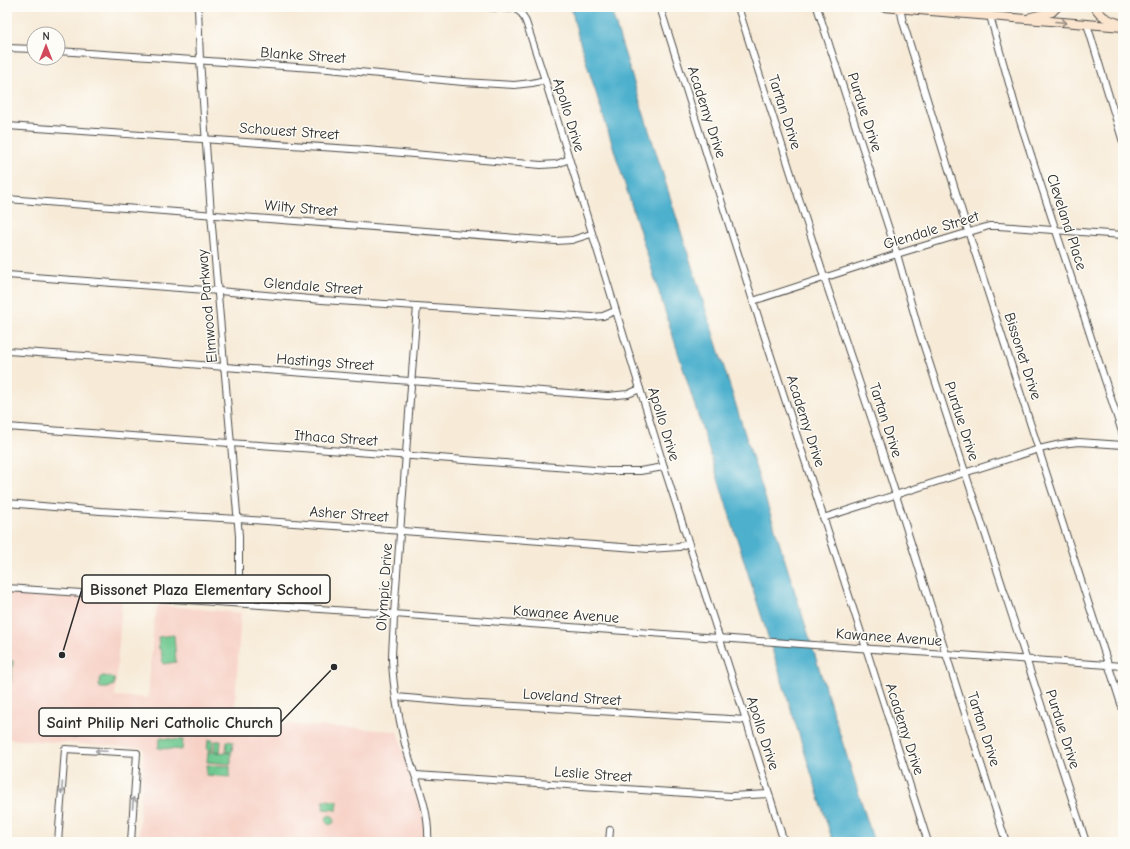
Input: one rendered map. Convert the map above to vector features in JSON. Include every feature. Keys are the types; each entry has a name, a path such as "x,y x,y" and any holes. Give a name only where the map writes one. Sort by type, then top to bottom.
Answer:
{"main road":[{"path":"883,7 1123,26"},
{"path":"1024,18 1052,12 1057,7"},
{"path":"1095,7 1099,14 1123,26"}],"street":[{"name":"Elmwood Parkway","path":"198,7 200,60 211,214 238,519 239,603"},
{"name":"Apollo Drive","path":"486,7 516,9 522,14 526,22 664,467 784,842"},
{"name":"Academy Drive","path":"660,7 928,842"},
{"name":"Tartan Drive","path":"738,7 824,277 877,435 1006,842"},
{"name":"Purdue Drive","path":"817,7 897,254 919,330 965,473 1086,842"},
{"name":"Bissonet Drive","path":"900,8 903,22 968,231 1123,710"},
{"name":"Cleveland Place","path":"990,16 1017,112 1123,435"},
{"path":"1087,24 1123,142"},
{"path":"7,48 26,49"},
{"name":"Blanke Street","path":"66,52 328,69 463,82 514,85 545,80"},
{"name":"Schouest Street","path":"7,126 206,138 541,165 557,164 569,159"},
{"name":"Wilty Street","path":"7,198 556,241 572,240 592,234"},
{"name":"Glendale Street","path":"753,300 968,231 989,226 1123,235"},
{"name":"Glendale Street","path":"7,275 322,300 592,317 603,316 616,311"},
{"name":"Olympic Drive","path":"417,306 392,659 396,697 405,744 416,775 427,816 429,830 428,842"},
{"name":"Hastings Street","path":"7,351 124,358 608,396 628,394 640,389"},
{"name":"Ithaca Street","path":"7,427 232,444 406,455 608,471 640,471 664,467"},
{"path":"823,518 1039,449 1061,444 1080,442 1123,445"},
{"name":"Asher Street","path":"7,503 100,511 238,519 649,549 679,547 688,542"},
{"name":"Kawanee Avenue","path":"7,588 239,603 1123,666"},
{"name":"Loveland Street","path":"396,697 464,703 746,720"},
{"path":"58,842 65,749 137,753 130,842"},
{"name":"Leslie Street","path":"416,775 731,796 769,794"},
{"path":"609,842 610,830"}],"shaded area":[{"path":"7,591 122,600 115,696 148,698 154,621 158,605 241,613 234,721 397,731 425,823 423,842 172,842 138,840 144,748 7,739"}],"green space":[{"path":"174,635 176,662 163,664 161,650 159,649 158,637"},
{"path":"7,661 13,661 11,682 7,682"},
{"path":"102,676 112,677 114,679 114,685 108,688 100,688 100,678"},
{"path":"73,726 78,727 80,732 80,735 75,738 67,736 67,731"},
{"path":"160,738 183,740 182,750 158,748"},
{"path":"208,740 213,740 212,751 207,750"},
{"path":"215,741 221,741 220,752 214,751"},
{"path":"227,741 233,742 232,752 226,752"},
{"path":"208,752 231,753 231,764 207,762"},
{"path":"207,765 230,766 230,777 206,775"},
{"path":"324,800 338,801 337,810 323,809"},
{"path":"330,815 335,820 330,825 325,820"}],"water":[{"path":"571,7 610,7 874,842 833,842 578,36"}],"place":[{"name":"Bissonet Plaza Elementary School","path":"62,655"},
{"name":"Saint Philip Neri Catholic Church","path":"334,667"}]}
